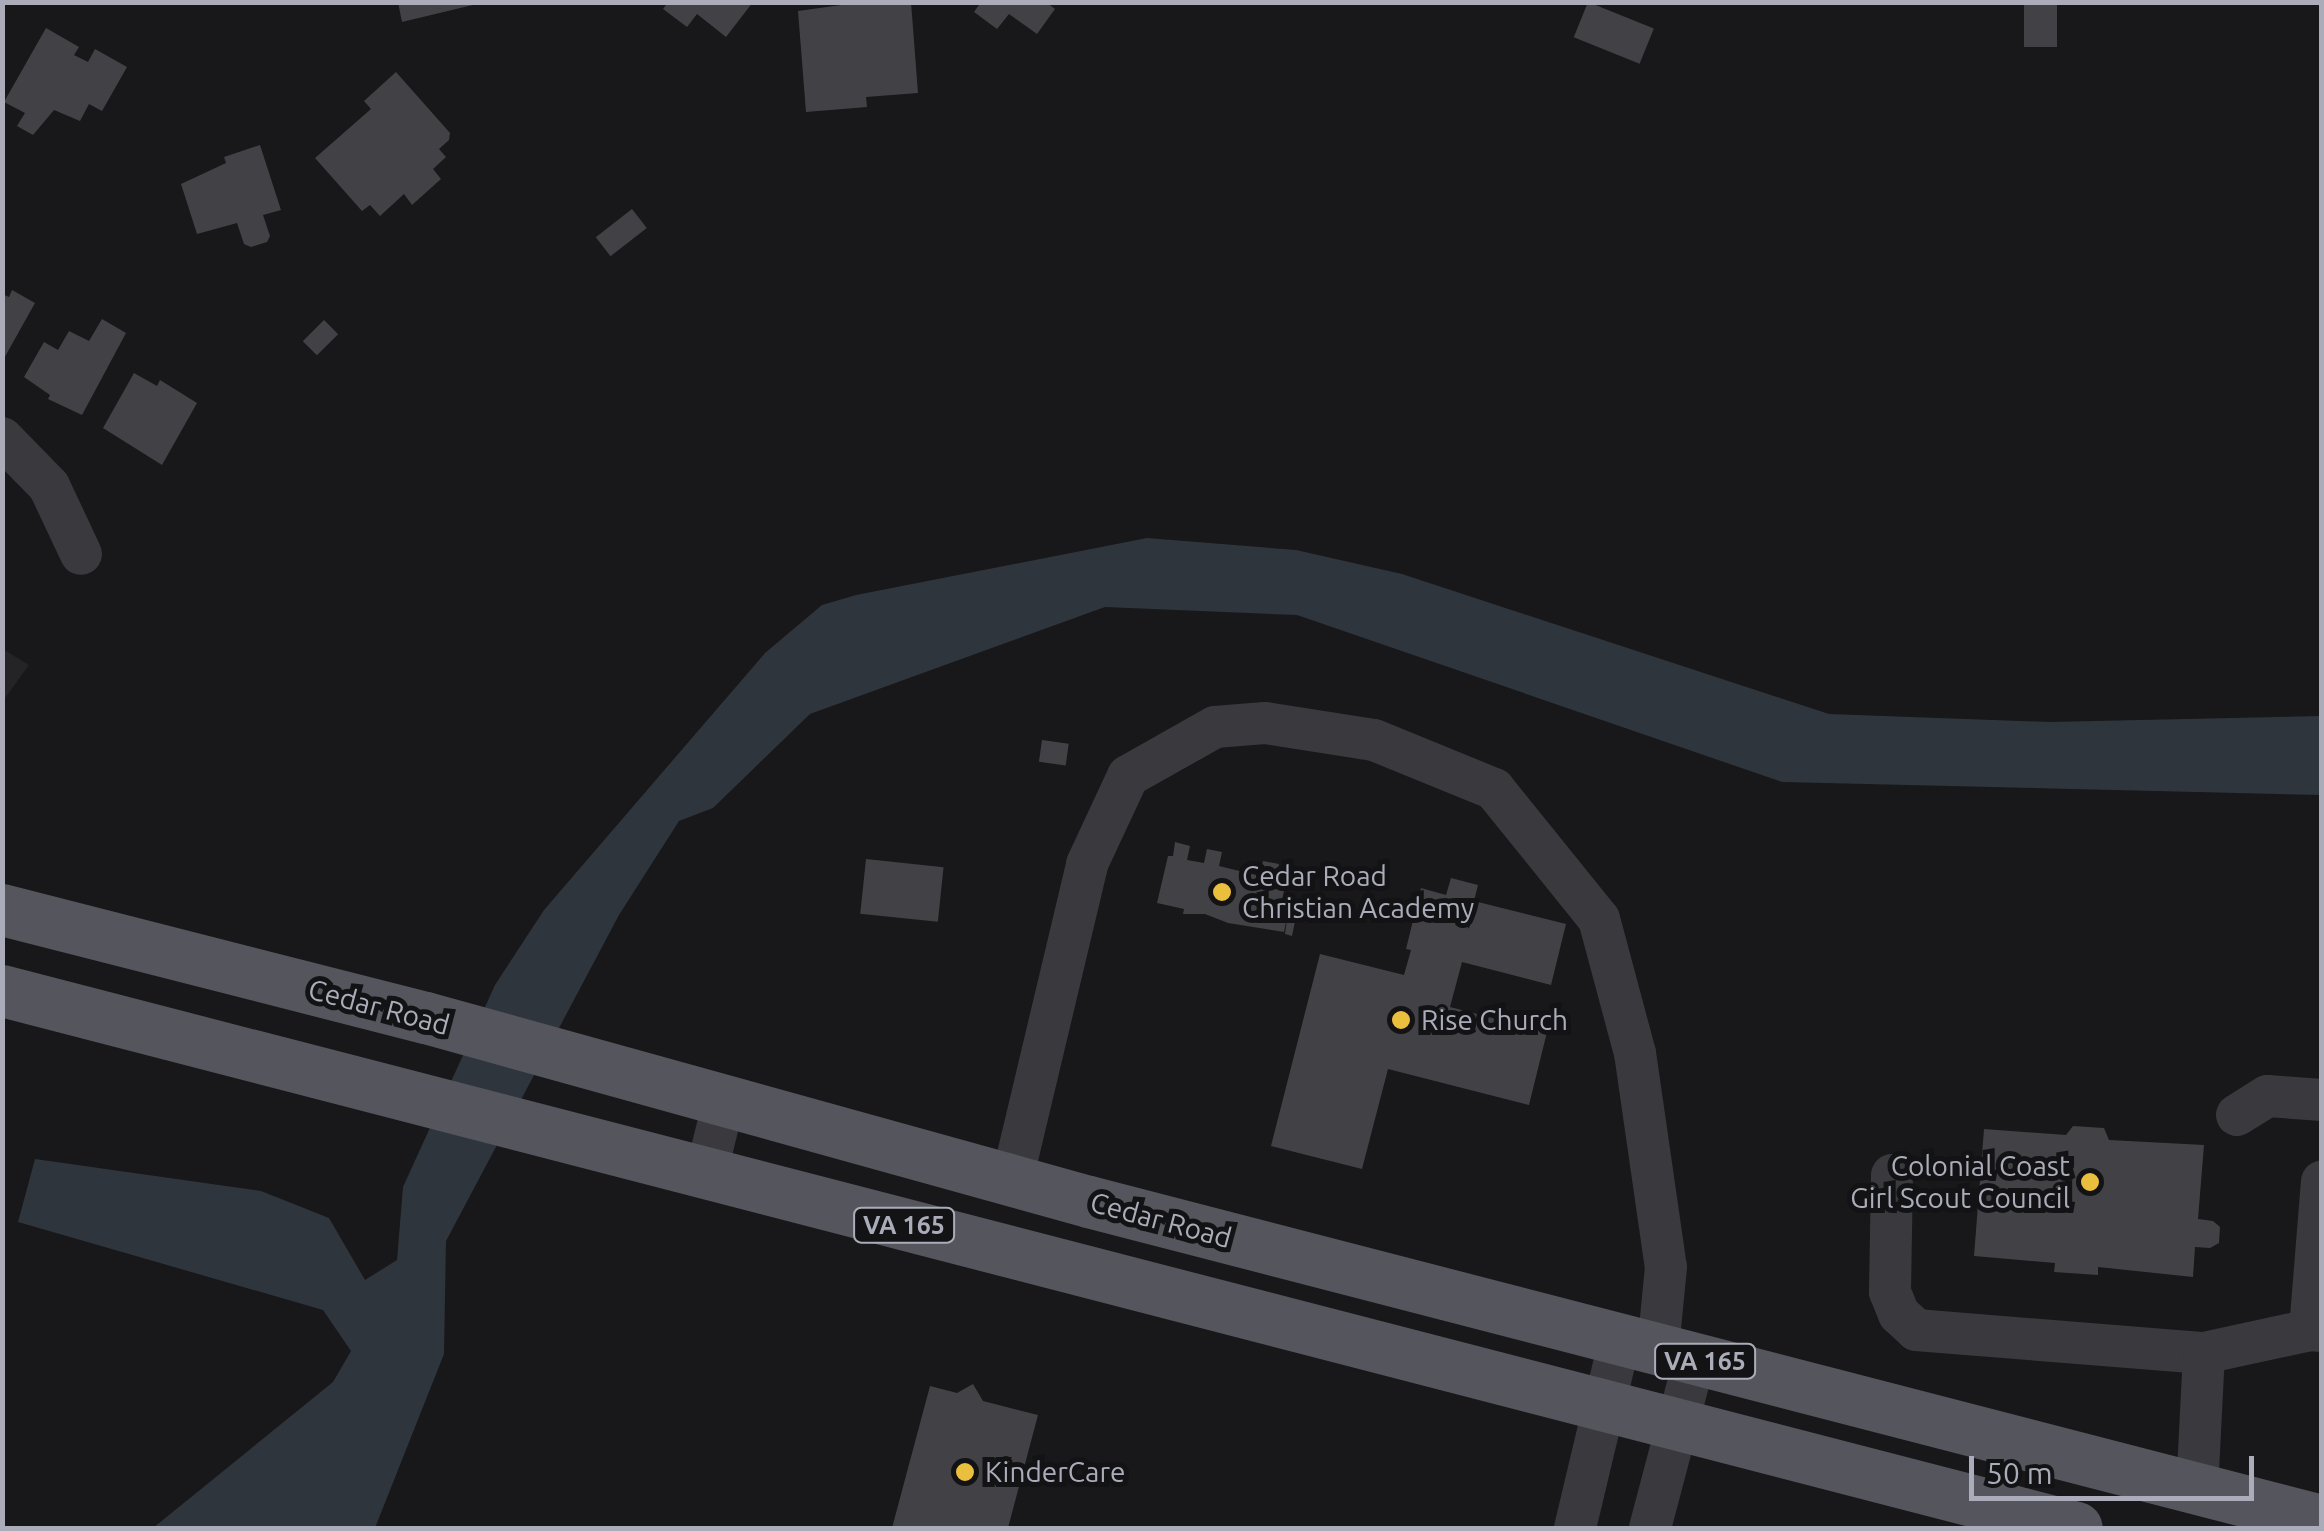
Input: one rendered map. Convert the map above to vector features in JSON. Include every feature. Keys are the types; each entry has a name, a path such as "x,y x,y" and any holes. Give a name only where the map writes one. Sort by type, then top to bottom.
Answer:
{"main road":[{"name":"Cedar Road","path":"2,910 426,1018 1012,1180 2322,1522"},
{"name":"VA 165","path":"2,991 2077,1528"}],"street":[{"path":"2,438 49,486 80,554"},
{"path":"1012,1180 1087,864 1128,776 1215,727 1266,722 1374,740 1494,790 1599,918 1635,1054 1666,1266 1658,1349 1677,1425 1650,1528"},
{"path":"2237,1115 2268,1096 2322,1100"},
{"path":"706,1174 724,1100"},
{"path":"1892,1175 1890,1292 1899,1314 1916,1330 2204,1353 2316,1330 2322,1181"},
{"path":"1575,1528 1604,1406 1658,1349"},
{"path":"2197,1489 2204,1353"}],"shaded area":[{"path":"1147,538 1296,550 1402,574 1829,714 2050,722 2321,716 2321,795 1782,782 1297,615 1105,607 810,714 713,808 679,821 619,915 446,1241 444,1354 375,1528 153,1528 333,1382 351,1351 323,1310 18,1222 35,1159 261,1191 329,1218 365,1280 397,1260 403,1187 495,985 544,910 765,653 822,605"},
{"path":"3,649 29,665 3,701"}],"building":[{"path":"398,2 477,2 477,4 402,22"},
{"path":"668,2 753,2 726,37 697,14 687,27 663,9"},
{"path":"863,2 911,2 918,93 866,97 867,107 806,112 798,11"},
{"path":"981,2 1046,2 1055,9 1037,34 1009,14 997,29 974,12"},
{"path":"1588,2 1654,29 1640,64 1574,37"},
{"path":"2024,2 2057,2 2057,47 2024,47"},
{"path":"46,28 79,47 74,55 88,62 95,49 127,67 102,111 89,104 80,121 54,110 33,135 17,126 25,113 4,102"},
{"path":"396,72 450,133 449,140 439,149 446,157 433,169 441,179 412,205 404,194 380,216 370,205 362,211 315,158 371,109 364,101"},
{"path":"260,145 281,210 263,215 270,236 267,242 251,247 244,244 237,223 197,234 181,184 226,163 224,157"},
{"path":"632,209 647,228 611,256 596,237"},
{"path":"12,290 35,303 2,362 2,294 9,297"},
{"path":"102,319 126,333 82,415 48,399 50,395 24,377 44,342 58,350 69,331 89,341"},
{"path":"324,320 338,334 317,355 303,341"},
{"path":"134,373 157,386 160,380 197,403 162,465 103,428"},
{"path":"1042,740 1069,744 1066,766 1039,762"},
{"name":"Cedar Road Christian Academy","path":"1175,842 1190,846 1187,860 1204,863 1207,849 1222,852 1219,866 1260,876 1263,861 1279,864 1276,878 1286,881 1277,925 1283,904 1298,907 1292,936 1285,934 1288,912 1284,932 1228,923 1205,914 1183,914 1184,909 1157,903"},
{"path":"866,859 944,867 938,922 860,914"},
{"name":"Rise Church","path":"1451,878 1478,885 1474,901 1566,924 1551,985 1462,962 1450,1007 1547,1032 1529,1105 1388,1069 1362,1169 1271,1146 1320,954 1404,975 1411,950 1406,949 1421,888 1446,895"},
{"name":"Colonial Coast Girl Scout Council","path":"2073,1126 2104,1128 2109,1140 2204,1145 2198,1219 2213,1221 2220,1227 2219,1243 2210,1248 2195,1247 2193,1277 2098,1267 2098,1275 2054,1272 2055,1263 1974,1256 1984,1129 2066,1135"},
{"name":"KinderCare","path":"973,1384 983,1401 1038,1415 1008,1528 892,1528 930,1386 957,1393"}],"place":[{"name":"Cedar Road Christian Academy","path":"1222,892"},
{"name":"Rise Church","path":"1401,1020"},
{"name":"Colonial Coast Girl Scout Council","path":"2090,1182"},
{"name":"KinderCare","path":"965,1472"}]}
